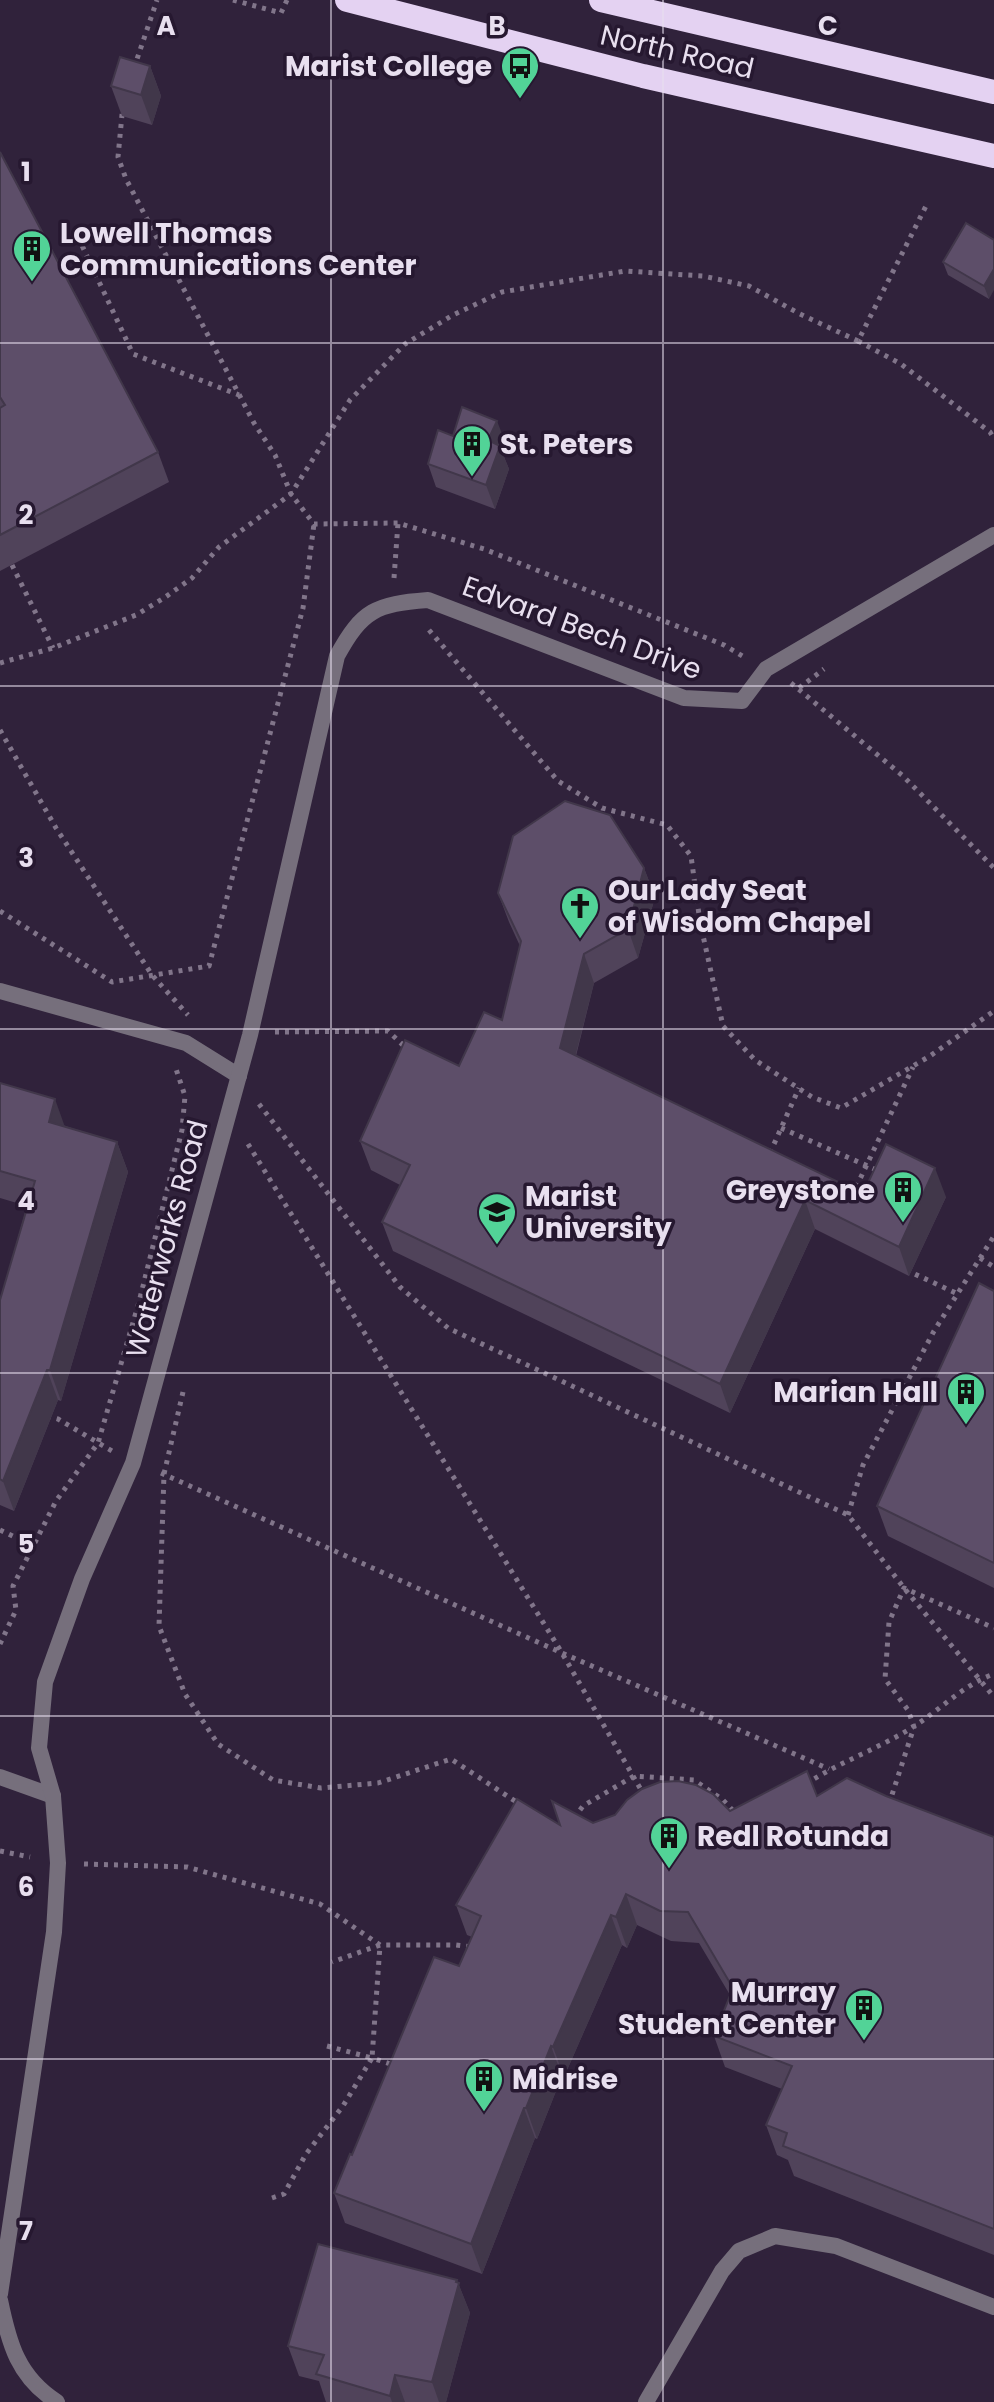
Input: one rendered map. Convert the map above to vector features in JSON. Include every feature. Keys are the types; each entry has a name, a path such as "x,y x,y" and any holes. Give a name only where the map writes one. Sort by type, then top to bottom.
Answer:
{"highway":[{"name":"North Road","path":"347,0 643,76 994,156"},
{"name":"North Road","path":"601,0 994,92"}],"lane":[{"name":"Edvard Bech Drive","path":"393,602 428,600 684,698 742,701 766,669 994,535"},
{"name":"Waterworks Road","path":"0,2294 54,1932 58,1863 53,1796 39,1748 45,1682 82,1579 133,1463 250,1035 337,656 351,631 373,610 393,602"},
{"path":"0,991 186,1043 239,1076"},
{"path":"0,1777 53,1796"},
{"path":"646,2402 722,2271 739,2251 775,2236 836,2246 994,2307"},
{"path":"0,2300 10,2347 38,2390 57,2402"}],"path":[{"path":"133,73 157,0"},
{"path":"233,0 281,13 287,0"},
{"path":"0,911 112,982 209,966 303,608 314,524 291,494 275,455 126,179 118,157 120,113 124,100"},
{"path":"858,341 927,204"},
{"path":"78,237 133,354 240,395"},
{"path":"0,663 53,648 136,615 192,578 219,547 291,494 350,400 405,344 453,315 502,292 625,271 703,276 749,286 901,364 990,432 994,439"},
{"path":"314,524 398,523 484,549 724,645 799,688 903,776 994,868"},
{"path":"398,523 393,602 426,626 558,781 602,808 667,825 691,856 700,922 723,1026 755,1060 799,1088 841,1108 913,1066 994,1011"},
{"path":"12,565 53,648"},
{"path":"0,730 56,828 152,975 197,1025"},
{"path":"250,1035 388,1031 409,1051"},
{"path":"846,1208 913,1066"},
{"path":"239,1076 302,1163 400,1287 448,1328 848,1515 994,1697"},
{"path":"769,1156 799,1088"},
{"path":"0,1644 16,1610 13,1586 56,1501 98,1443 139,1302 185,1107"},
{"path":"781,1128 880,1172"},
{"path":"243,1159 247,1143 245,1130"},
{"path":"247,1143 562,1653 649,1804"},
{"path":"848,1515 863,1465 934,1331 994,1236"},
{"path":"980,1258 994,1267"},
{"path":"902,1268 958,1294"},
{"path":"184,1389 164,1474 159,1626 185,1694 218,1744 273,1780 321,1788 378,1783 451,1759 526,1808"},
{"path":"44,1415 58,1419 133,1463 164,1474 829,1769"},
{"path":"0,1530 33,1546"},
{"path":"904,1588 994,1628"},
{"path":"888,1806 914,1727 908,1710 885,1679 889,1622 904,1588"},
{"path":"805,1785 829,1769 914,1727 979,1679 994,1674"},
{"path":"570,1825 583,1806 634,1776 694,1780 723,1800 746,1824"},
{"path":"0,1851 58,1863 187,1867 320,1904 380,1945"},
{"path":"272,2198 284,2194 306,2154 343,2106 372,2058 380,1945"},
{"path":"332,1962 380,1945 479,1948"},
{"path":"327,2046 397,2066"}],"building":[{"path":"120,57 150,66 141,95 111,86"},
{"name":"Lowell Thomas Communications Center","path":"0,152 158,452 0,535 0,408 5,405 0,397"},
{"path":"966,223 994,240 994,269 984,286 943,262"},
{"path":"462,407 497,421 488,440 500,446 486,485 428,464 438,430 453,436"},
{"path":"565,801 610,815 644,868 628,929 584,954 560,1048 863,1194 886,1144 935,1168 899,1247 805,1200 720,1384 382,1222 410,1165 360,1141 405,1040 459,1066 484,1012 502,1020 521,941 498,893 513,836"},
{"path":"0,1083 55,1099 49,1122 117,1142 50,1370 47,1370 3,1481 0,1479 0,1300 35,1181 0,1171"},
{"name":"Marian Hall","path":"979,1283 994,1291 994,1563 877,1506"},
{"path":"807,1771 817,1796 847,1778 994,1837 994,2229 783,2146 787,2133 766,2125 792,2066 714,2036 733,1988 688,1912 660,1911 626,1894 616,1917 611,1915 551,2046 471,2244 334,2193 434,1957 459,1966 481,1916 456,1905 517,1799 560,1825 552,1801 593,1823 615,1815 627,1800 642,1789 660,1782 678,1781 696,1785 713,1794 730,1811"},
{"path":"318,2244 457,2280 459,2283 432,2382 395,2375 390,2396 316,2374 324,2355 288,2346"}],"place":[{"name":"Marist College","path":"520,100"},
{"name":"Lowell Thomas Communications Center","path":"32,283"},
{"name":"St. Peters","path":"472,478"},
{"name":"Our Lady Seat of Wisdom Chapel","path":"580,940"},
{"name":"Greystone","path":"903,1224"},
{"name":"Marist University","path":"497,1246"},
{"name":"Marian Hall","path":"966,1426"},
{"name":"Redl Rotunda","path":"669,1870"},
{"name":"Murray Student Center","path":"864,2042"},
{"name":"Midrise","path":"484,2113"}]}
